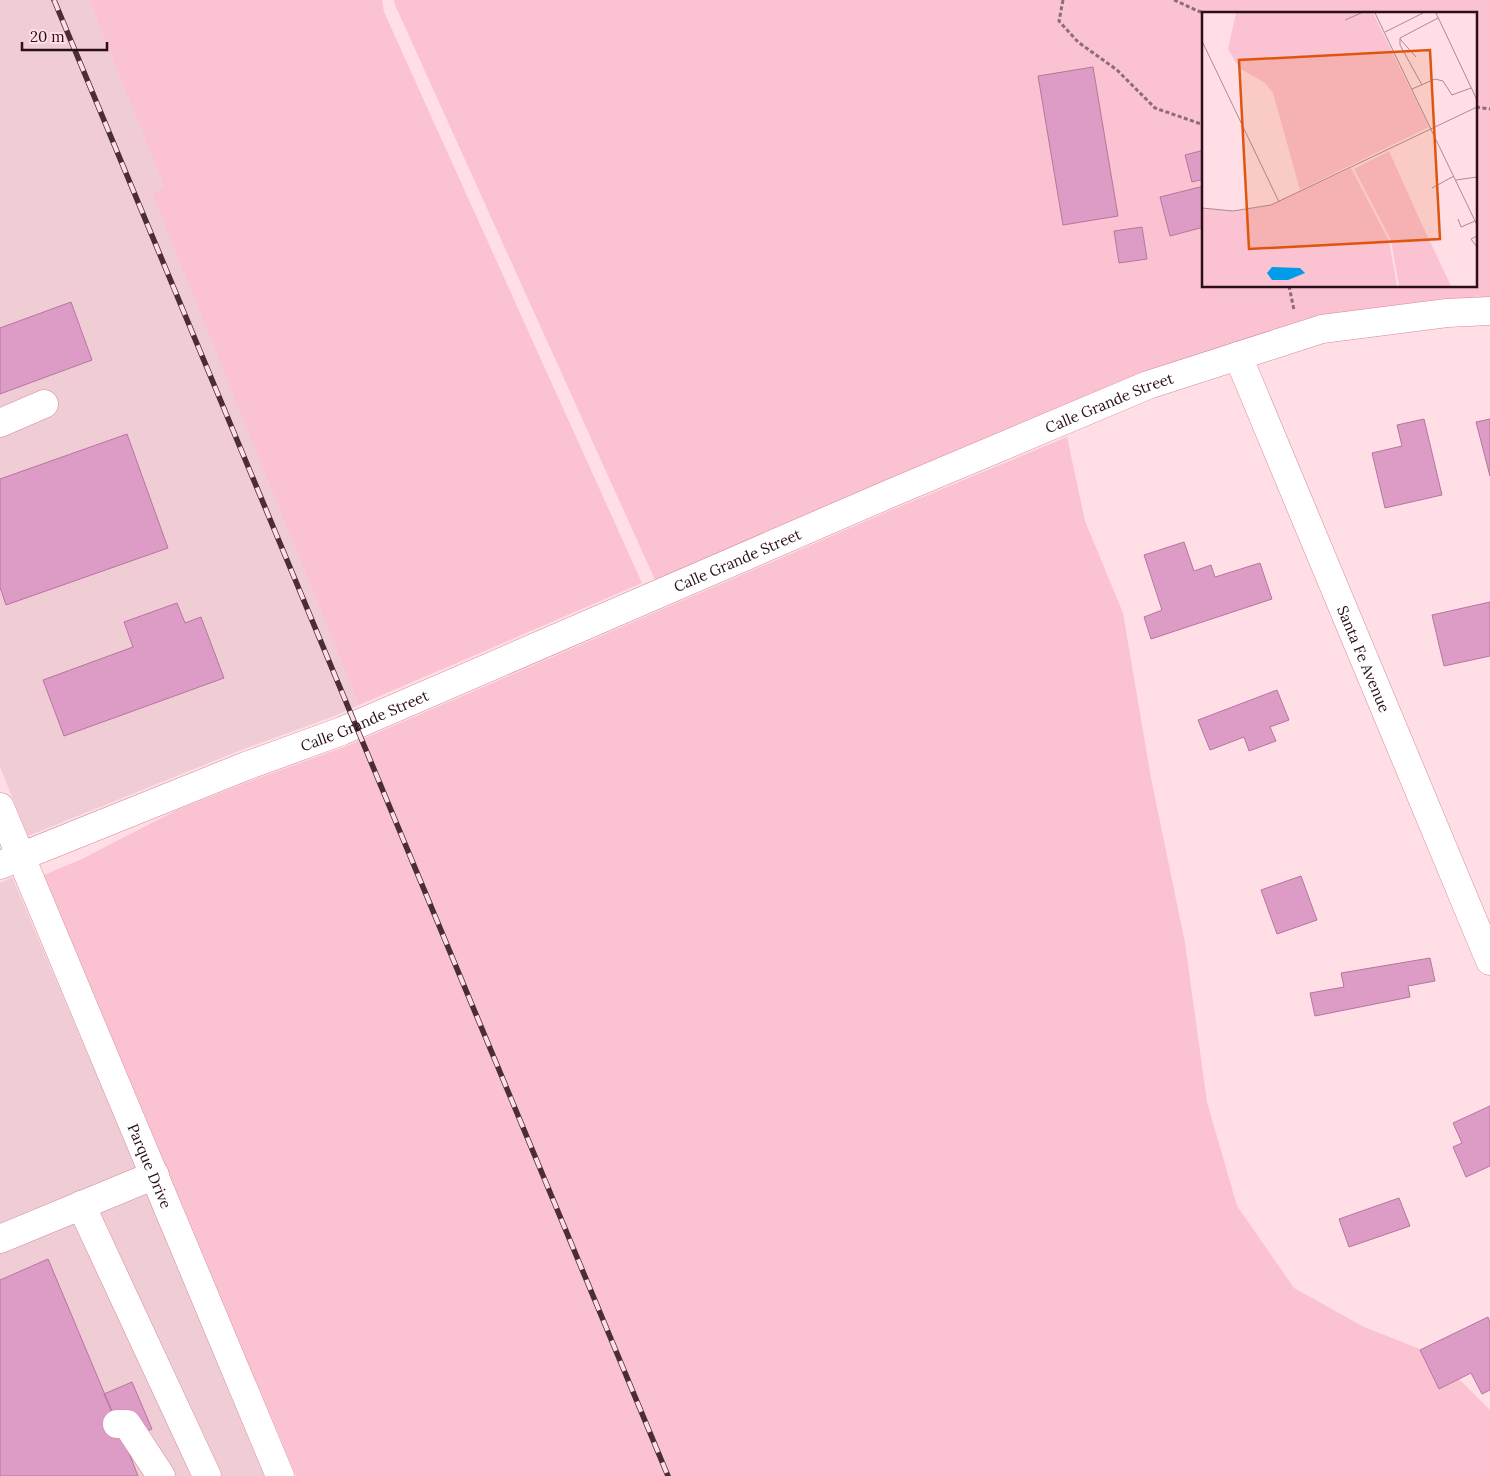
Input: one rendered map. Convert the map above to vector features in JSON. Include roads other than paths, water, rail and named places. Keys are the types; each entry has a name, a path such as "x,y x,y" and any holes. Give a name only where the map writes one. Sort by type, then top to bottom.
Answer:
{"street":[{"name":"Calle Grande Street","path":"10,861 246,766 342,731 898,490 1148,385 1322,329 1447,313 1490,312"},
{"name":"Santa Fe Avenue","path":"1238,356 1490,961"},
{"path":"0,423 44,404"},
{"name":"Parque Drive","path":"0,807 10,861 155,1175 280,1476"},
{"path":"0,1239 155,1175"},
{"path":"81,1206 207,1476"},
{"path":"117,1424 127,1424 161,1476"}],"railway":[{"path":"54,0 668,1476"}]}
